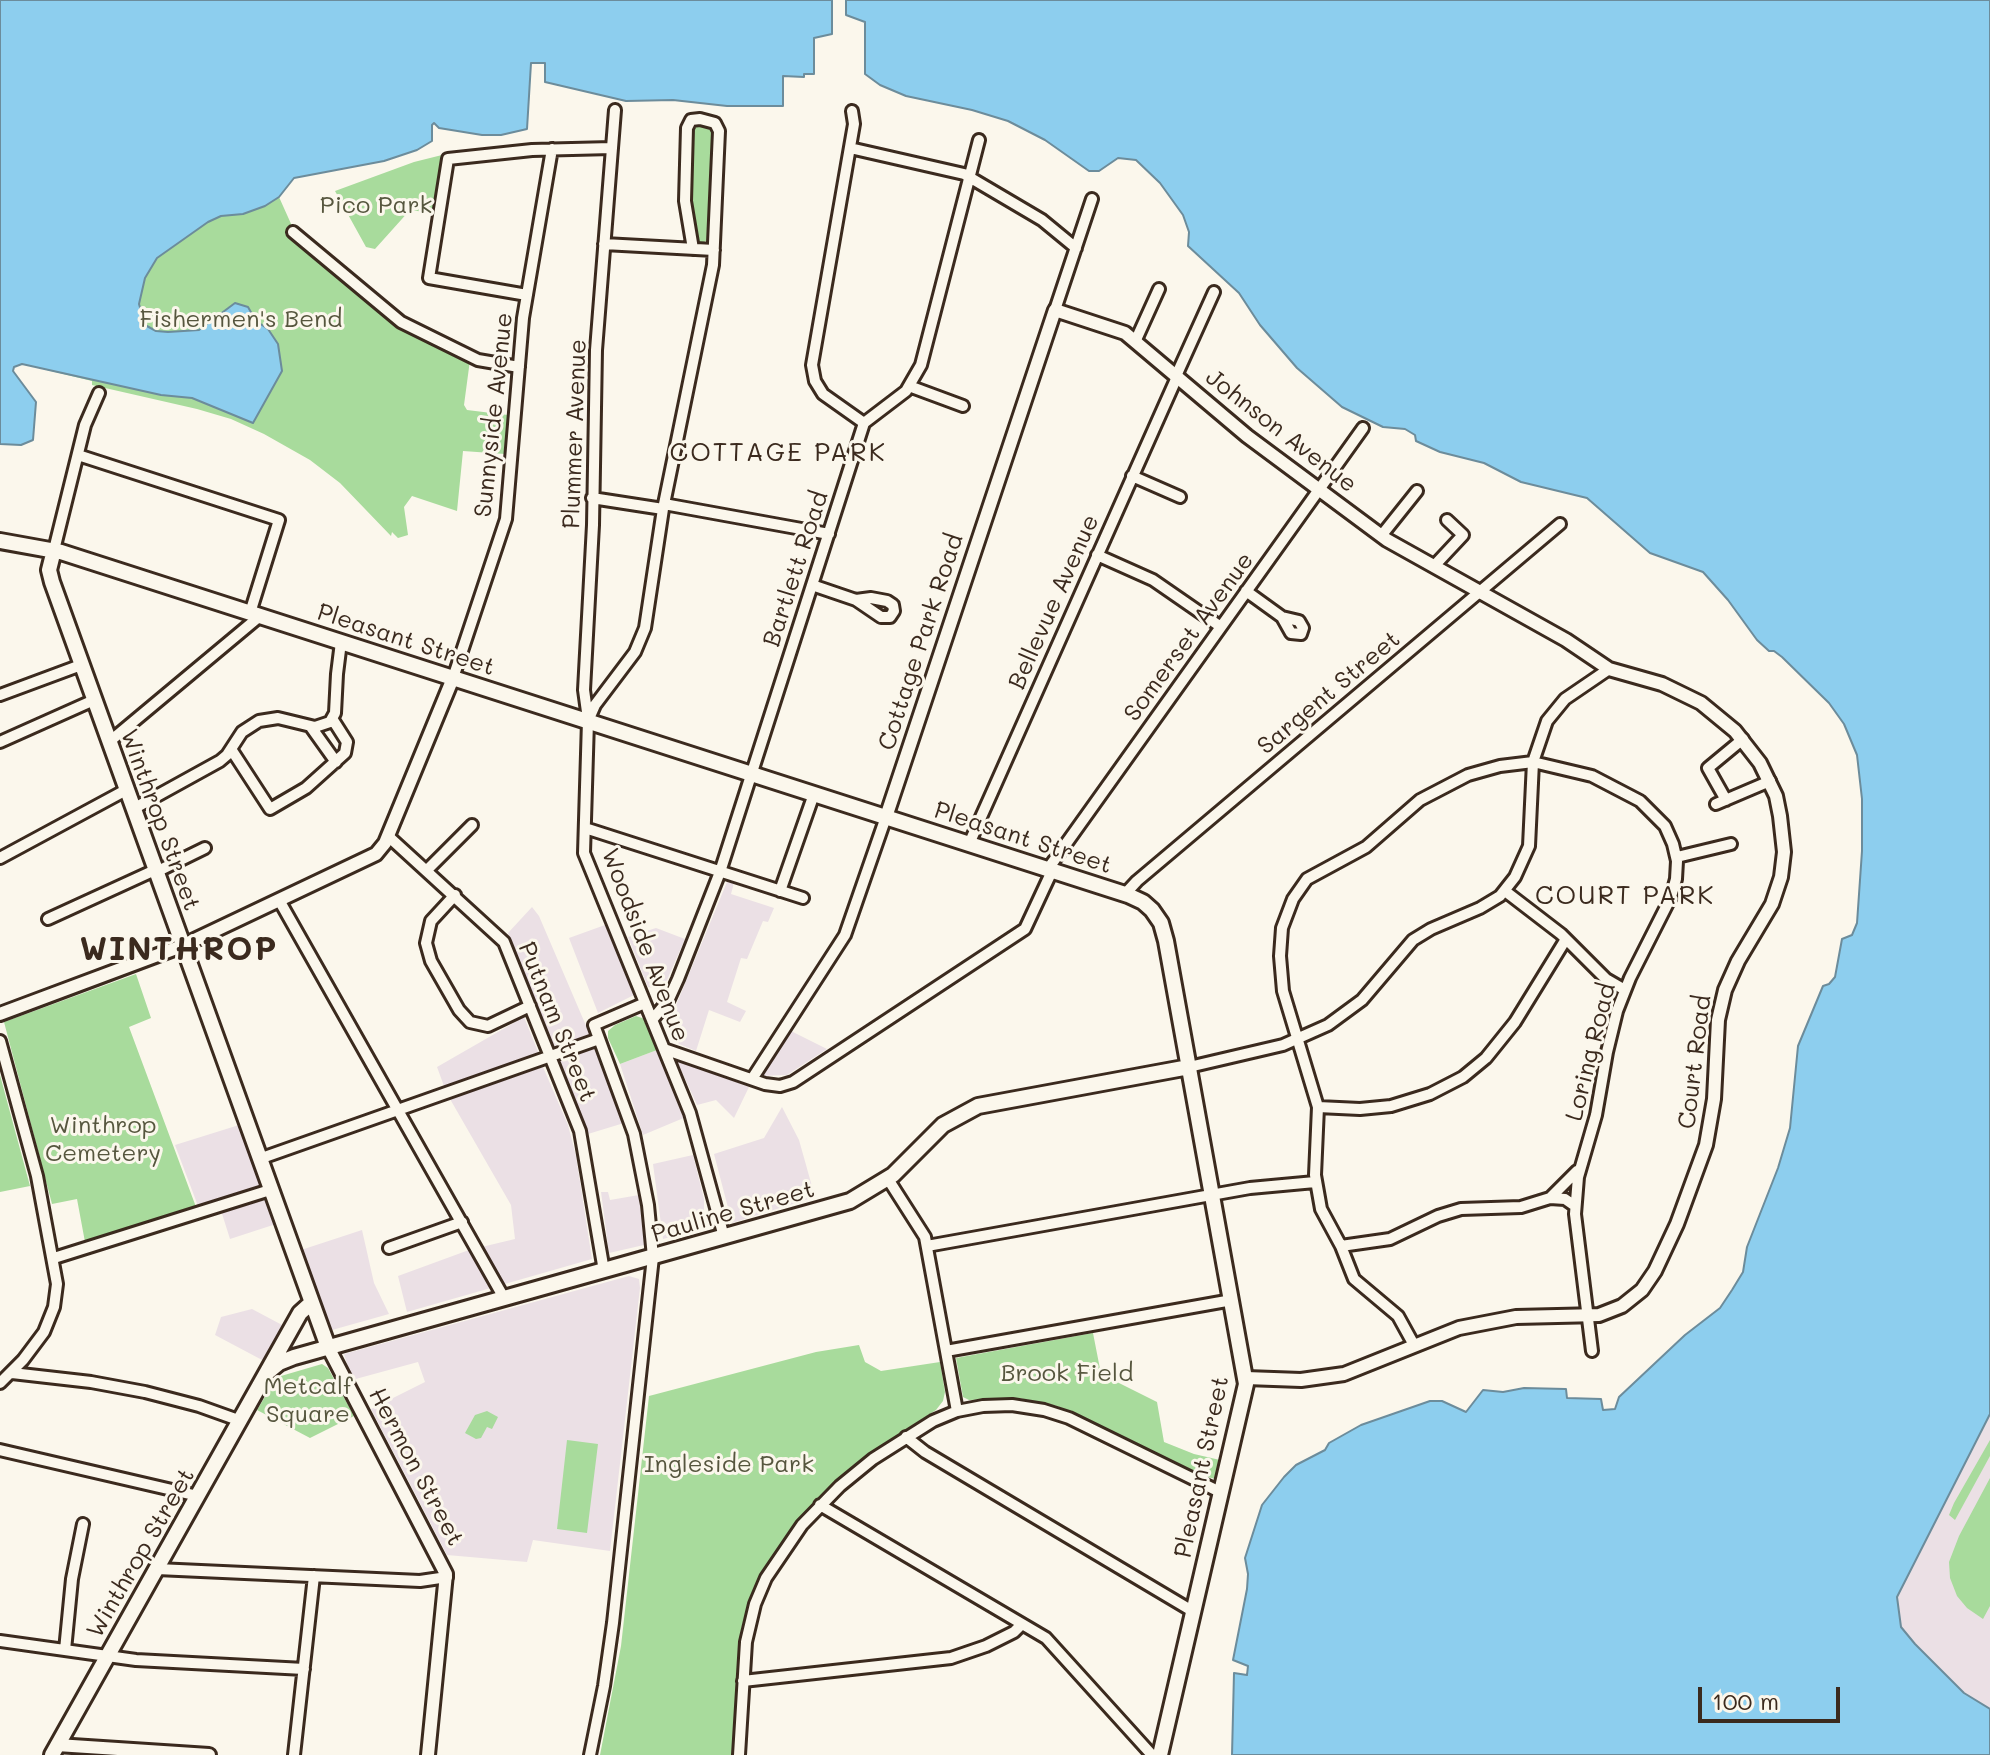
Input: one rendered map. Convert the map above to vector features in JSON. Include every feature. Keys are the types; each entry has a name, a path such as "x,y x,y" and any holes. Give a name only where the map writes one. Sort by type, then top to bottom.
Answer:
{"main road":[{"name":"Pleasant Street","path":"0,541 54,550 1125,894 1145,904 1162,926 1246,1378 1244,1399 1160,1755"},
{"name":"Winthrop Street","path":"54,550 50,576 328,1347"},
{"name":"Pauline Street","path":"268,1372 286,1359 850,1201 888,1179 934,1132 973,1108 1189,1067"},
{"name":"Winthrop Street","path":"54,1750 300,1313 310,1304"}],"street":[{"name":"Plummer Avenue","path":"588,721 584,690 596,350 615,110"},
{"path":"852,111 855,122 812,365 815,381 823,394 864,423 891,404 909,386 923,359 979,140"},
{"path":"588,721 635,652 643,633 714,250 719,131 715,123 700,119 691,120 687,128 685,195 693,249"},
{"path":"527,295 429,278 448,159 552,149 612,148"},
{"path":"850,148 970,177 1042,220 1076,248"},
{"name":"Sunnyside Avenue","path":"453,678 506,519 527,295 552,149"},
{"name":"Cottage Park Road","path":"752,1079 845,935 1092,199"},
{"path":"293,232 396,320 474,358 519,367"},
{"path":"604,244 714,250"},
{"path":"1135,342 1159,289"},
{"name":"Bellevue Avenue","path":"969,844 1214,292"},
{"name":"Johnson Avenue","path":"1055,310 1120,331 1247,436 1381,536 1480,591"},
{"path":"909,386 963,406"},
{"name":"Winthrop Street","path":"54,550 86,422 99,393"},
{"name":"Bartlett Road","path":"652,1020 668,1001 720,872 864,423"},
{"name":"Somerset Avenue","path":"664,1049 780,1086 797,1080 1025,929 1050,870 1363,428"},
{"path":"78,455 279,520 255,614 109,742"},
{"path":"1132,476 1180,497"},
{"path":"1381,536 1417,491"},
{"path":"592,498 829,534"},
{"path":"1434,566 1463,535 1447,520"},
{"name":"Sargent Street","path":"1125,894 1160,861 1560,524"},
{"path":"1097,555 1159,584 1221,627"},
{"path":"812,585 856,600"},
{"path":"1246,591 1282,617"},
{"name":"Court Road","path":"1246,1378 1293,1380 1335,1376 1443,1333 1491,1320 1588,1316 1622,1306 1648,1283 1692,1187 1711,1119 1718,1025 1724,994 1735,967 1772,904 1782,872 1782,827 1770,781 1743,739 1712,711 1662,684 1609,669 1566,640 1480,591"},
{"path":"231,749 270,809 306,788 336,762 345,753 347,745 333,720 341,642"},
{"path":"0,695 81,665"},
{"path":"1189,1067 1298,1040 1336,1021 1371,990 1413,940 1486,906 1505,891 1518,872 1530,841 1533,762 1545,726 1558,705 1609,669"},
{"path":"0,1014 182,946 370,857 382,848 388,836 453,678"},
{"path":"0,742 94,700"},
{"path":"133,809 220,761 242,732 259,721 278,718 322,727 333,720"},
{"name":"Woodside Avenue","path":"588,721 584,853 697,1133 724,1237"},
{"path":"311,727 336,762"},
{"path":"1743,739 1708,768 1721,802 1770,781"},
{"path":"1414,1345 1398,1316 1354,1279 1341,1246 1322,1214 1315,1182 1318,1107 1283,991 1280,948 1287,910 1303,884 1317,872 1366,847 1407,810 1441,788 1480,771 1533,762 1592,776 1640,801 1665,826 1677,857 1731,844"},
{"path":"0,858 126,790"},
{"path":"780,891 814,794"},
{"path":"428,869 472,825"},
{"path":"585,828 803,898"},
{"name":"Putnam Street","path":"388,836 502,939 581,1136 604,1271"},
{"path":"48,919 205,848"},
{"name":"Loring Road","path":"1592,1351 1575,1206 1579,1167 1595,1121 1610,1039 1625,990 1671,897 1677,875 1677,857"},
{"path":"1505,891 1566,939 1606,979 1625,990"},
{"path":"455,895 431,921 426,943 431,961 459,1010 470,1022 488,1026 530,1006"},
{"path":"279,900 504,1298"},
{"path":"1318,1107 1360,1109 1398,1104 1438,1091 1469,1073 1515,1022 1566,939"},
{"path":"590,1755 613,1623 653,1257 646,1192 634,1134 594,1025 645,1003"},
{"path":"259,1159 599,1039"},
{"path":"0,1041 37,1176 54,1258 57,1290 51,1317 38,1341 0,1383"},
{"path":"1550,1198 1579,1167"},
{"path":"888,1179 923,1232 957,1411"},
{"path":"927,1246 1250,1188 1315,1182"},
{"path":"54,1258 270,1190"},
{"path":"1341,1246 1390,1239 1455,1210 1521,1207 1550,1198 1565,1199 1575,1206"},
{"path":"389,1248 462,1222"},
{"path":"946,1351 1232,1300"},
{"name":"Hermon Street","path":"328,1347 447,1577 428,1755"},
{"path":"12,1373 83,1380 153,1393 241,1421"},
{"path":"739,1755 748,1631 758,1595 790,1542 820,1505 854,1473 933,1421 957,1411 1005,1404 1055,1413 1222,1493"},
{"path":"906,1437 925,1452 1194,1612"},
{"path":"0,1450 198,1496"},
{"path":"820,1505 1022,1624 1055,1647 1152,1755"},
{"path":"65,1650 71,1586 83,1524"},
{"path":"157,1569 420,1581 447,1577"},
{"path":"294,1755 314,1576"},
{"path":"743,1681 951,1658 986,1646 1014,1632 1022,1624"},
{"path":"0,1641 136,1660 304,1669"},
{"path":"54,1750 209,1755"}],"shaded area":[{"path":"727,882 734,883 731,894 774,908 768,922 763,921 747,959 741,958 727,1002 746,1011 740,1022 709,1010 696,1051 679,1044 673,1037 670,1025"},
{"path":"532,907 539,916 590,1035 557,1047 552,1043 508,933"},
{"path":"605,925 636,994 598,1013 569,938"},
{"path":"656,928 685,939 664,987 659,989 648,987 628,937"},
{"path":"524,1017 539,1054 444,1086 437,1067"},
{"path":"789,1030 827,1049 787,1075 760,1076"},
{"path":"596,1047 624,1123 588,1134 559,1060"},
{"path":"657,1050 686,1117 643,1135 620,1064"},
{"path":"676,1059 749,1087 734,1118 716,1100 697,1105"},
{"path":"543,1067 568,1125 576,1156 592,1259 407,1312 398,1276 469,1250 515,1239 511,1205 450,1099"},
{"path":"782,1107 799,1140 815,1197 732,1223 714,1154 764,1138"},
{"path":"239,1125 276,1224 230,1239 218,1201 198,1206 175,1145"},
{"path":"693,1155 704,1199 704,1222 701,1229 663,1239 653,1164"},
{"path":"601,1192 608,1192 610,1200 639,1195 644,1245 609,1253"},
{"path":"362,1230 374,1283 389,1314 332,1330 298,1251"},
{"path":"629,1276 639,1279 640,1288 610,1551 533,1540 527,1562 447,1555 371,1409 425,1382 418,1362 352,1380 344,1354"},
{"path":"252,1309 284,1326 264,1361 215,1335 221,1317"},
{"path":"1990,1414 1990,1709 1964,1693 1915,1644 1901,1627 1897,1597"}],"green space":[{"name":"Fishermen's Bend","path":"598,25 814,74 784,76 783,106 727,106 673,100 626,101 545,82 545,63 531,63 527,129 501,135 482,135 439,128 434,123 432,141 417,150 384,161 294,178 279,197 292,226 355,290 470,360 464,405 467,410 508,415 505,454 463,451 457,511 412,496 404,507 408,535 398,538 392,532 391,536 340,483 310,460 264,434 231,419 197,409 92,385 92,381 22,364 14,367 13,371 36,402 33,440 21,445 0,444 0,313"},
{"path":"696,123 709,126 714,132 709,239 701,244 695,235 690,211 691,127"},
{"name":"Pico Park","path":"442,155 432,213 410,210 375,249 366,247 335,191"},
{"name":"Winthrop Cemetery","path":"136,974 151,1018 129,1027 196,1207 85,1242 77,1199 52,1204 4,1022"},
{"path":"636,1016 645,1019 657,1050 620,1064 608,1031"},
{"name":"Winthrop Cemetery","path":"0,1075 30,1186 0,1192"},
{"name":"Brook Field","path":"1093,1333 1101,1374 1157,1402 1164,1442 1220,1460 1216,1479 1203,1476 1057,1406 1019,1398 969,1400 963,1397 956,1358"},
{"name":"Ingleside Park","path":"859,1345 865,1362 881,1371 940,1362 945,1392 943,1401 936,1410 840,1477 797,1522 763,1570 748,1603 741,1630 732,1755 600,1755 621,1646 649,1396 816,1352"},
{"name":"Metcalf Square","path":"322,1364 328,1368 354,1416 310,1438 257,1410 281,1376"},
{"path":"487,1411 498,1417 492,1429 487,1427 481,1438 476,1439 465,1433 475,1415"},
{"path":"567,1440 598,1444 587,1533 557,1529"},
{"path":"1990,1440 1990,1456 1955,1520 1949,1515 1954,1503"},
{"path":"1990,1478 1990,1606 1983,1619 1957,1596 1950,1578 1949,1562 1959,1536"}],"water":[{"path":"0,0 832,0 832,34 814,38 814,74 783,76 783,106 727,106 673,100 626,101 545,82 545,63 531,63 527,129 501,135 482,135 439,128 434,123 432,141 417,150 384,161 294,178 279,197 265,206 208,222 157,258 145,278 139,304 145,325 156,331 168,332 199,330 235,303 248,307 256,321 268,329 278,344 282,371 253,423 192,398 161,395 22,364 14,367 13,371 36,402 33,440 21,445 0,444"},
{"path":"846,0 1990,0 1990,1414 1897,1597 1901,1627 1915,1644 1964,1693 1990,1709 1990,1755 1232,1755 1234,1673 1247,1675 1248,1666 1233,1660 1247,1589 1245,1558 1262,1505 1296,1465 1325,1450 1329,1443 1361,1425 1430,1401 1442,1401 1466,1412 1483,1390 1566,1389 1567,1398 1601,1399 1603,1410 1615,1409 1619,1397 1685,1335 1720,1308 1732,1290 1743,1272 1747,1247 1790,1128 1798,1046 1823,986 1835,977 1842,939 1852,935 1857,923 1862,799 1857,755 1844,724 1829,703 1782,657 1757,640 1703,572 1650,553 1587,498 1521,482 1484,463 1440,452 1416,441 1415,435 1405,429 1383,427 1342,407 1297,368 1260,325 1239,293 1188,246 1189,232 1183,215 1160,183 1136,160 1118,158 1099,171 1089,171 1045,140 1008,121 906,96 880,85 865,74 865,22 846,15"}],"district":[{"name":"COTTAGE PARK","path":"778,453"},
{"name":"COURT PARK","path":"1625,896"},
{"name":"WINTHROP","path":"179,950"}]}
